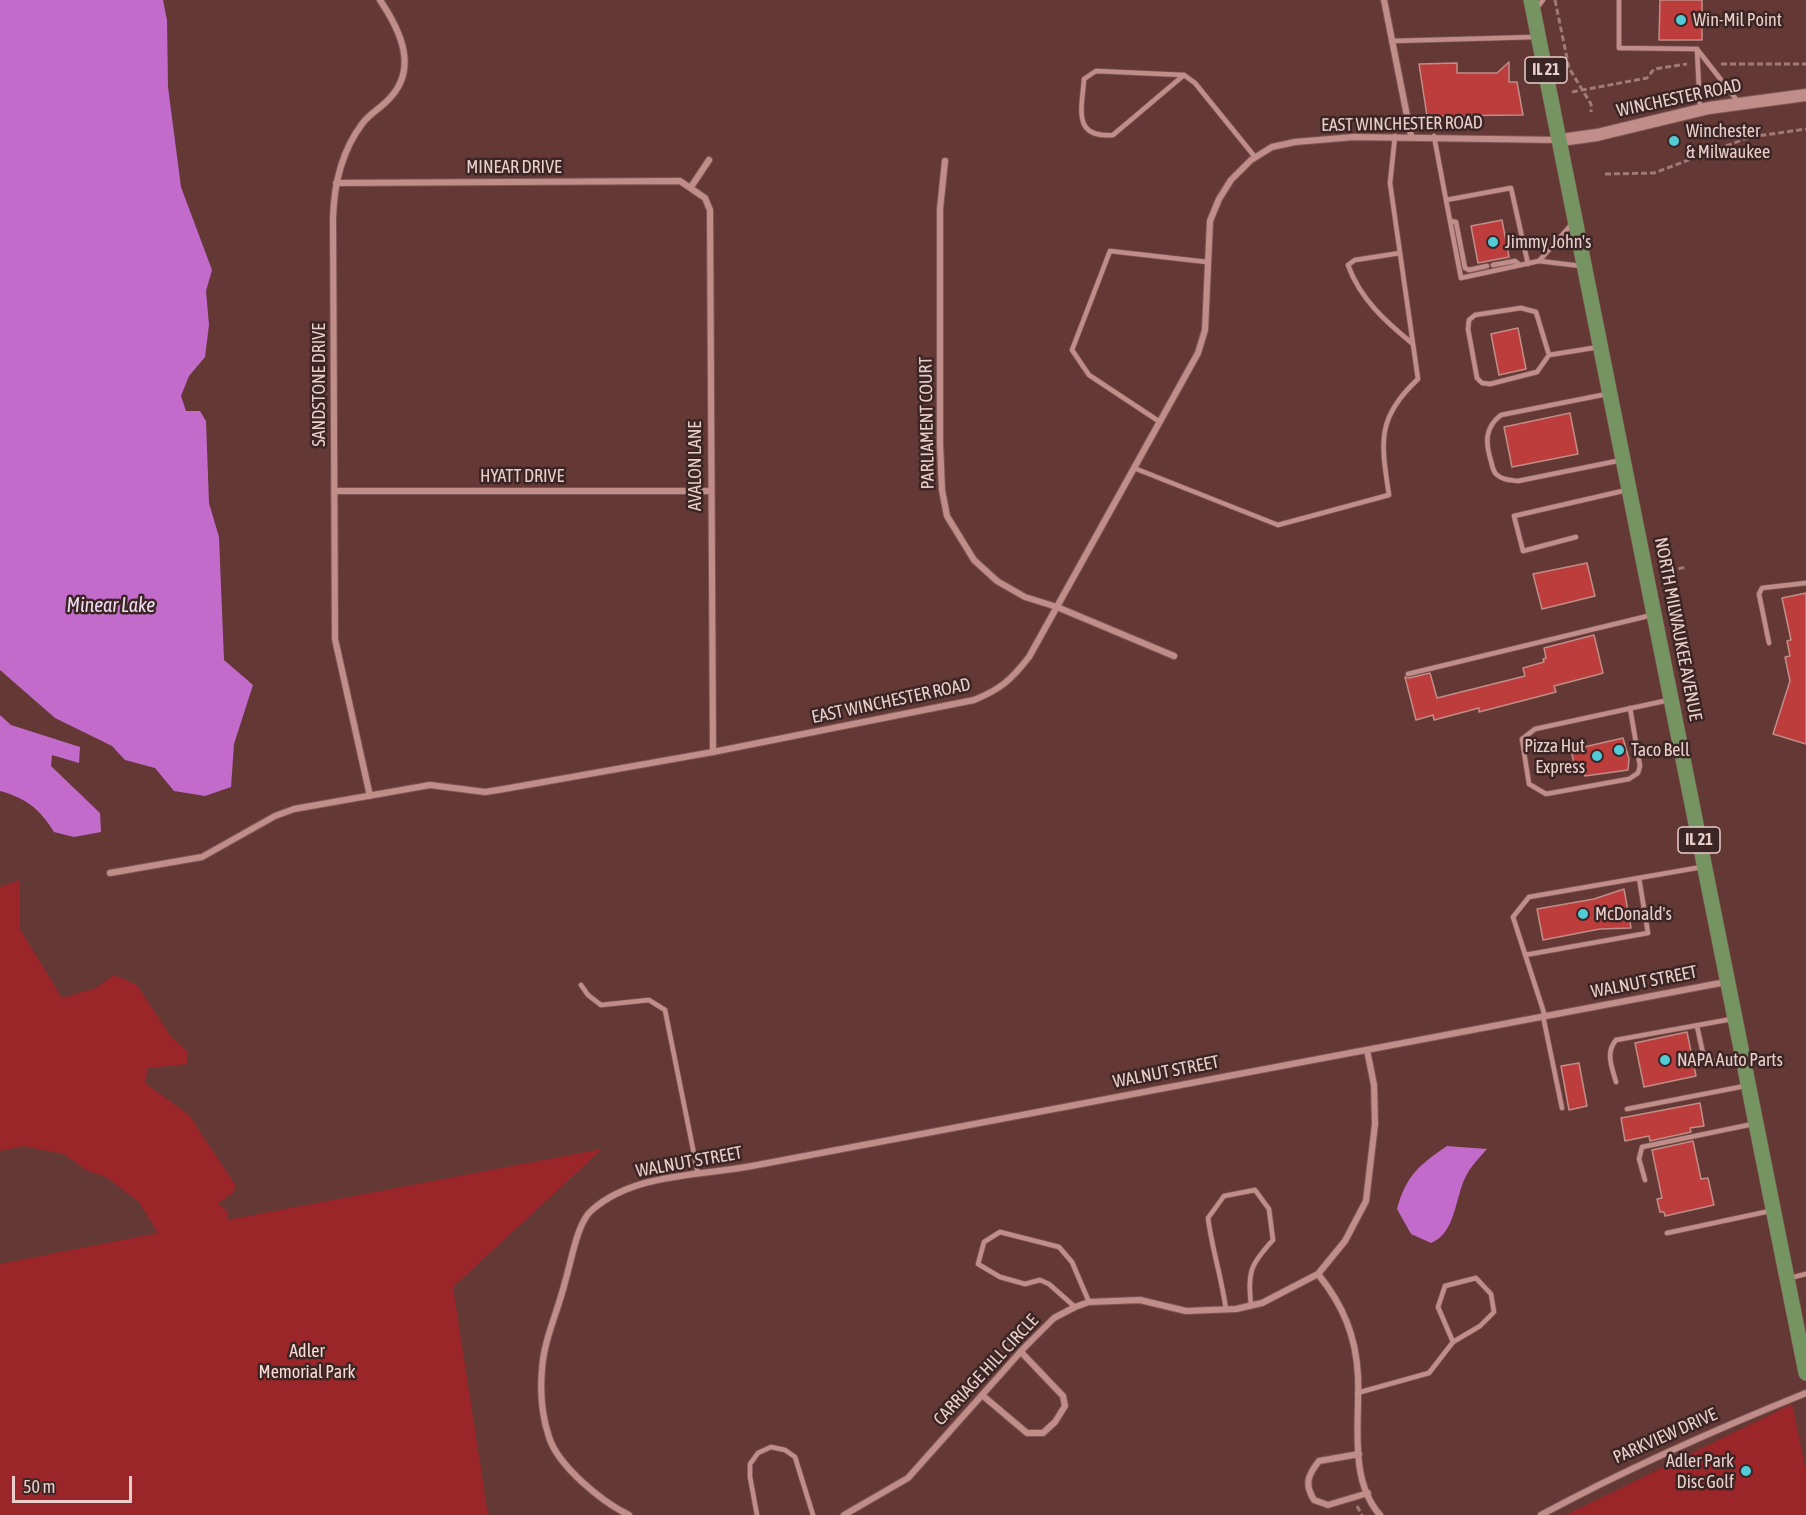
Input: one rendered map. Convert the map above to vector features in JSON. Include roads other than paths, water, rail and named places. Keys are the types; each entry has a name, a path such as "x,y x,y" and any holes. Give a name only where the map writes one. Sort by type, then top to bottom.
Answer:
{"main road":[{"name":"NORTH MILWAUKEE AVENUE","path":"1536,4 1539,37 1806,1373"},
{"name":"WINCHESTER ROAD","path":"1561,140 1597,135 1700,109 1806,95"}],"street":[{"name":"SANDSTONE DRIVE","path":"370,796 335,639 333,218 336,183 348,147 363,122 390,98 405,70 404,41 380,0"},
{"path":"1384,0 1411,136"},
{"name":"EAST WINCHESTER ROAD","path":"110,873 202,857 275,816 294,809 430,785 485,792 504,789 713,752 974,700 995,692 1011,681 1029,657 1198,353 1205,330 1210,221 1219,199 1231,180 1255,157 1272,147 1295,142 1395,136 1561,140"},
{"path":"691,187 709,160"},
{"name":"PARLIAMENT COURT","path":"945,162 940,209 940,420 942,490 948,516 974,560 997,581 1025,597 1057,607 1174,656"},
{"name":"MINEAR DRIVE","path":"336,183 680,181 691,187"},
{"name":"AVALON LANE","path":"691,187 705,198 710,210 713,752"},
{"name":"HYATT DRIVE","path":"334,491 710,491"},
{"name":"WALNUT STREET","path":"629,1515 594,1494 568,1466 549,1439 543,1405 542,1369 549,1332 579,1233 589,1211 612,1195 638,1185 1727,981"},
{"name":"CARRIAGE HILL CIRCLE","path":"844,1515 908,1478 1054,1318 1075,1307 1089,1302 1140,1300 1186,1311 1226,1310 1251,1306 1281,1295 1318,1274 1345,1241 1366,1201 1375,1124 1374,1085 1367,1050"},
{"path":"1318,1274 1338,1299 1350,1331 1358,1375 1361,1474 1373,1507 1380,1515"},
{"path":"982,1395 1027,1432 1043,1433 1055,1422 1065,1406 1063,1396 1021,1352"},
{"name":"PARKVIEW DRIVE","path":"1541,1515 1617,1474 1694,1438 1806,1393"},
{"path":"1359,1454 1319,1461 1309,1474 1307,1488 1314,1500 1328,1505 1368,1493"}],"lane":[{"path":"1619,0 1619,48 1697,49"},
{"path":"1392,41 1539,37"},
{"path":"1697,49 1739,103"},
{"path":"1697,49 1700,109"},
{"path":"1184,75 1113,135 1098,136 1086,129 1081,119 1084,80 1096,71 1184,75 1195,83 1255,157"},
{"path":"1134,468 1278,525 1389,495 1383,451 1384,426 1403,393 1418,379 1390,183 1395,136"},
{"path":"1434,136 1461,278 1539,261 1586,267"},
{"path":"1446,200 1511,188 1528,264"},
{"path":"1539,261 1577,219"},
{"path":"1450,221 1456,222 1465,268 1469,270 1515,261 1520,265"},
{"path":"1160,422 1089,375 1072,350 1110,251 1207,262"},
{"path":"1400,253 1355,260 1348,265 1353,280 1380,316 1413,344"},
{"path":"1549,355 1536,312 1521,308 1475,315 1469,320 1468,329 1477,378 1482,383 1490,384 1537,372 1549,355 1602,347"},
{"path":"1611,393 1501,415 1492,422 1487,432 1490,457 1495,473 1506,480 1518,481 1624,459"},
{"path":"1576,537 1522,551 1514,516 1630,489"},
{"path":"1769,643 1759,594 1762,588 1806,583"},
{"path":"1408,674 1655,614"},
{"path":"1630,708 1640,766 1638,773 1629,779 1546,794 1529,783 1522,739 1535,729 1630,708 1672,699"},
{"path":"1562,1108 1544,1016 1513,916 1529,897 1704,866"},
{"path":"1525,955 1648,933 1639,878"},
{"path":"581,985 588,995 601,1005 649,1000 665,1010 698,1174"},
{"path":"1616,1082 1610,1047 1616,1040 1735,1019"},
{"path":"1698,1026 1704,1058 1708,1062 1742,1056"},
{"path":"1628,1110 1748,1085"},
{"path":"1645,1180 1639,1159 1642,1147 1756,1123"},
{"path":"1226,1310 1208,1218 1224,1196 1255,1190 1269,1209 1273,1240 1260,1255 1248,1275 1251,1306"},
{"path":"1667,1233 1773,1210"},
{"path":"1075,1307 1049,1284 1040,1280 1025,1284 1000,1277 978,1264 984,1242 1000,1232 1059,1246 1072,1262 1089,1302"},
{"path":"1787,1278 1806,1274"},
{"path":"1357,1393 1429,1373 1452,1342 1480,1326 1494,1312 1491,1294 1476,1278 1445,1286 1438,1307 1452,1342"},
{"path":"757,1515 750,1464 758,1453 771,1447 785,1450 795,1457 813,1515"}],"water":[{"name":"Minear Lake","path":"0,0 163,0 167,20 168,87 181,187 212,270 206,291 209,325 205,357 189,376 181,396 186,411 200,411 206,421 209,503 219,537 224,660 253,685 234,744 231,787 205,796 174,791 155,768 125,760 112,746 55,718 0,670"},
{"path":"0,715 11,725 80,747 79,763 52,755 51,766 100,813 101,832 74,837 54,832 32,806 0,791"},
{"path":"1447,1146 1487,1149 1473,1165 1462,1184 1450,1223 1439,1238 1431,1243 1411,1234 1397,1209 1405,1188 1415,1172"}],"place":[{"name":"Win-Mil Point","path":"1681,20"},
{"name":"Winchester & Milwaukee","path":"1674,141"},
{"name":"Jimmy John's","path":"1493,242"},
{"name":"Taco Bell","path":"1619,750"},
{"name":"Pizza Hut Express","path":"1597,756"},
{"name":"McDonald's","path":"1583,914"},
{"name":"NAPA Auto Parts","path":"1665,1060"},
{"name":"Adler Park Disc Golf","path":"1746,1471"}],"park label":[{"name":"Adler Memorial Park","path":"307,1361"}]}
